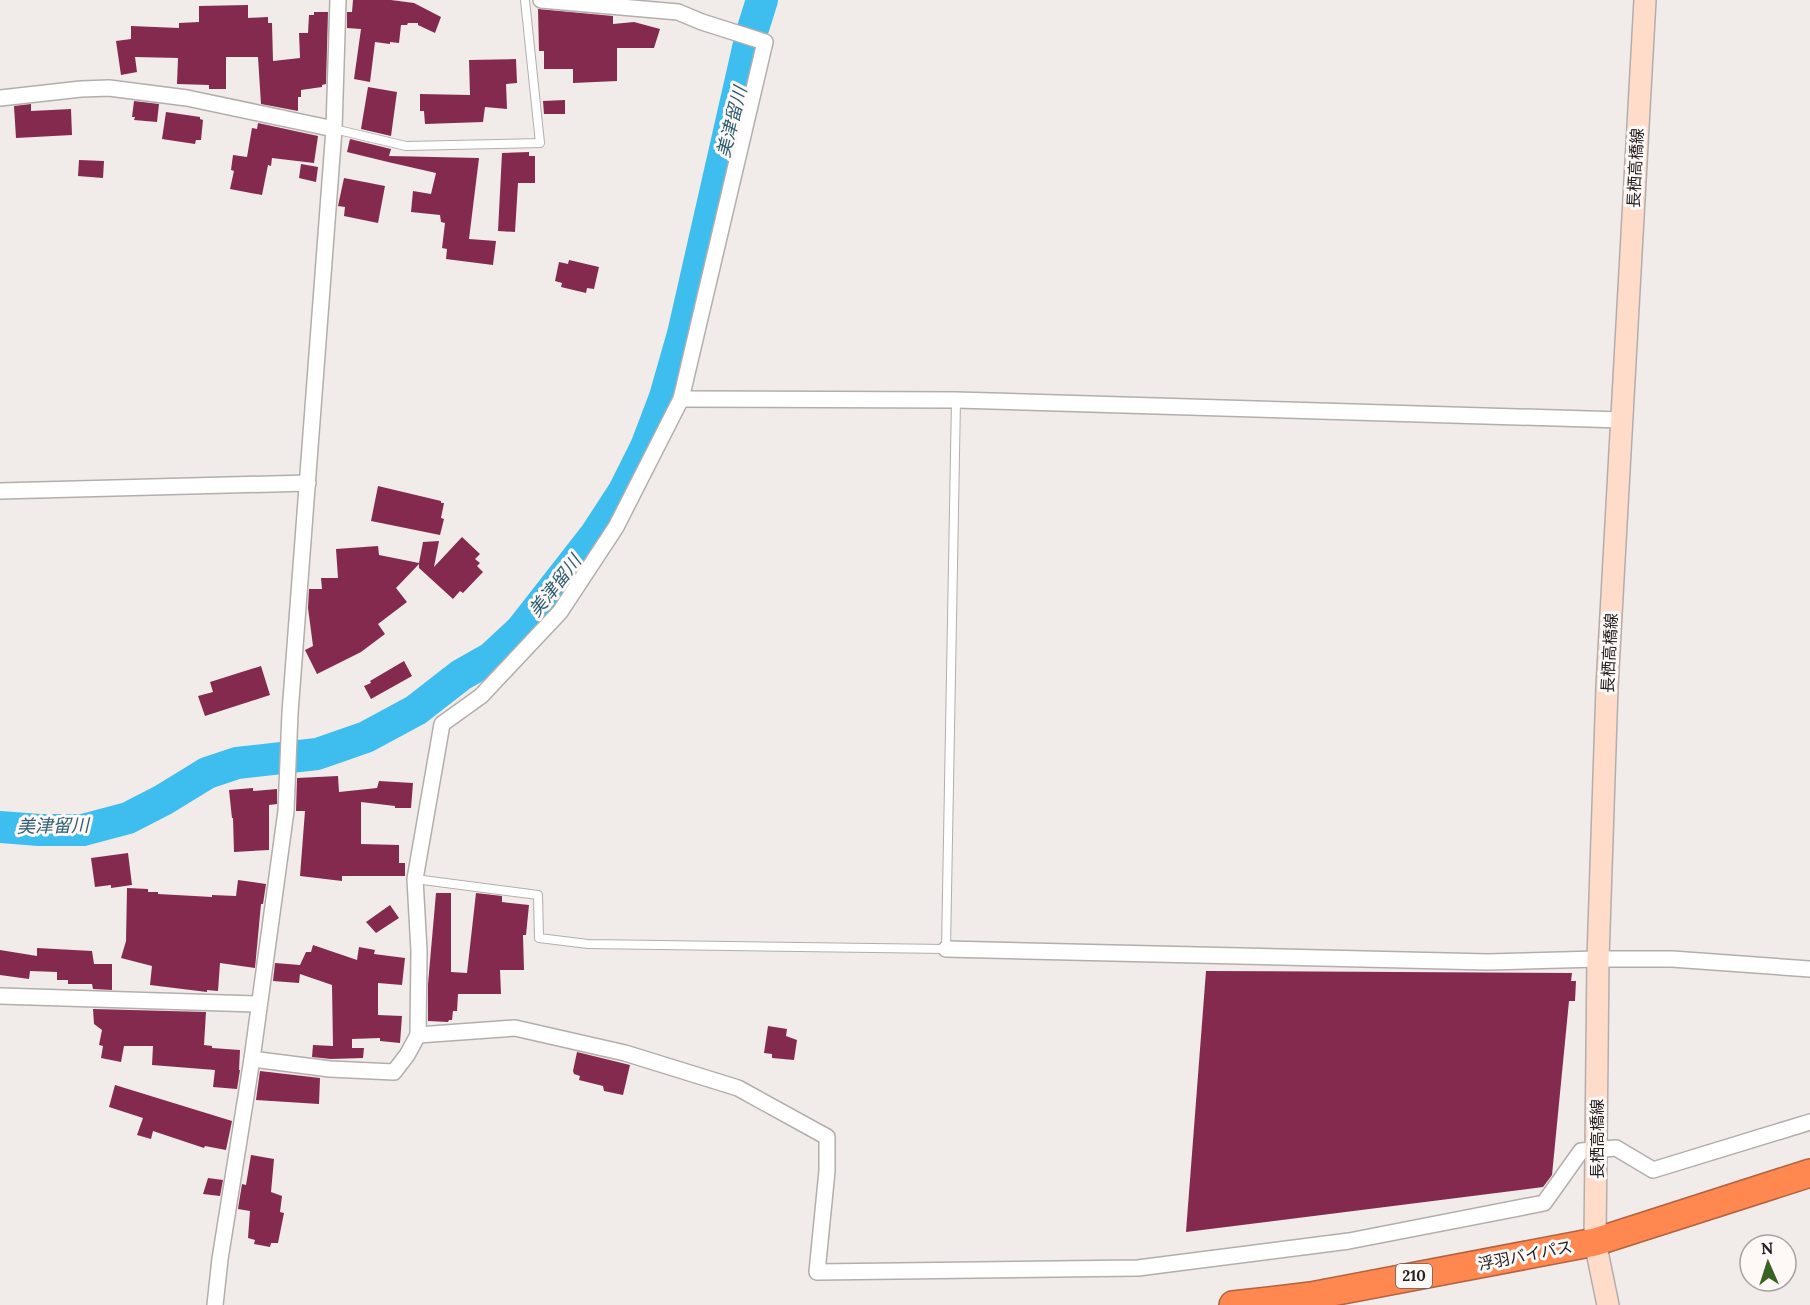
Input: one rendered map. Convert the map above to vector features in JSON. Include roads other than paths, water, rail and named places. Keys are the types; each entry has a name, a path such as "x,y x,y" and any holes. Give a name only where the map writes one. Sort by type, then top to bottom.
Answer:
{"highway":[{"name":"浮羽バイパス","path":"1233,1305 1311,1296 1596,1242 1810,1173"}],"main road":[{"name":"長栖高橋線","path":"1608,1305 1596,1242 1598,959 1607,687 1644,0"}],"street":[{"path":"215,1305 286,811 290,713 334,129 338,0"},
{"path":"252,1059 330,1069 394,1072 408,1054 418,1035 419,951 415,879 442,724 481,696 560,612 616,527 681,399 765,42 702,22 680,6 541,0"},
{"path":"0,98 110,88 187,98 334,129"},
{"path":"681,399 956,400 1621,420"},
{"path":"0,491 308,483"},
{"path":"946,949 1477,962 1672,959 1810,969"},
{"path":"0,996 258,1004"},
{"path":"418,1035 515,1028 625,1053 738,1088 826,1137 827,1171 816,1272 1138,1268 1349,1241 1544,1203 1581,1150 1616,1148 1653,1170 1810,1122"}],"lane":[{"path":"334,129 406,146 540,143 525,0"},
{"path":"415,879 538,895 539,938 588,944 946,949 956,400"}],"waterway":[{"name":"美津留川","path":"0,827 83,830 128,818 207,773 237,763 317,754 366,737 416,710 461,675 491,658 521,630 596,534 624,491 646,447 665,397 683,334 751,35 762,0"}]}
